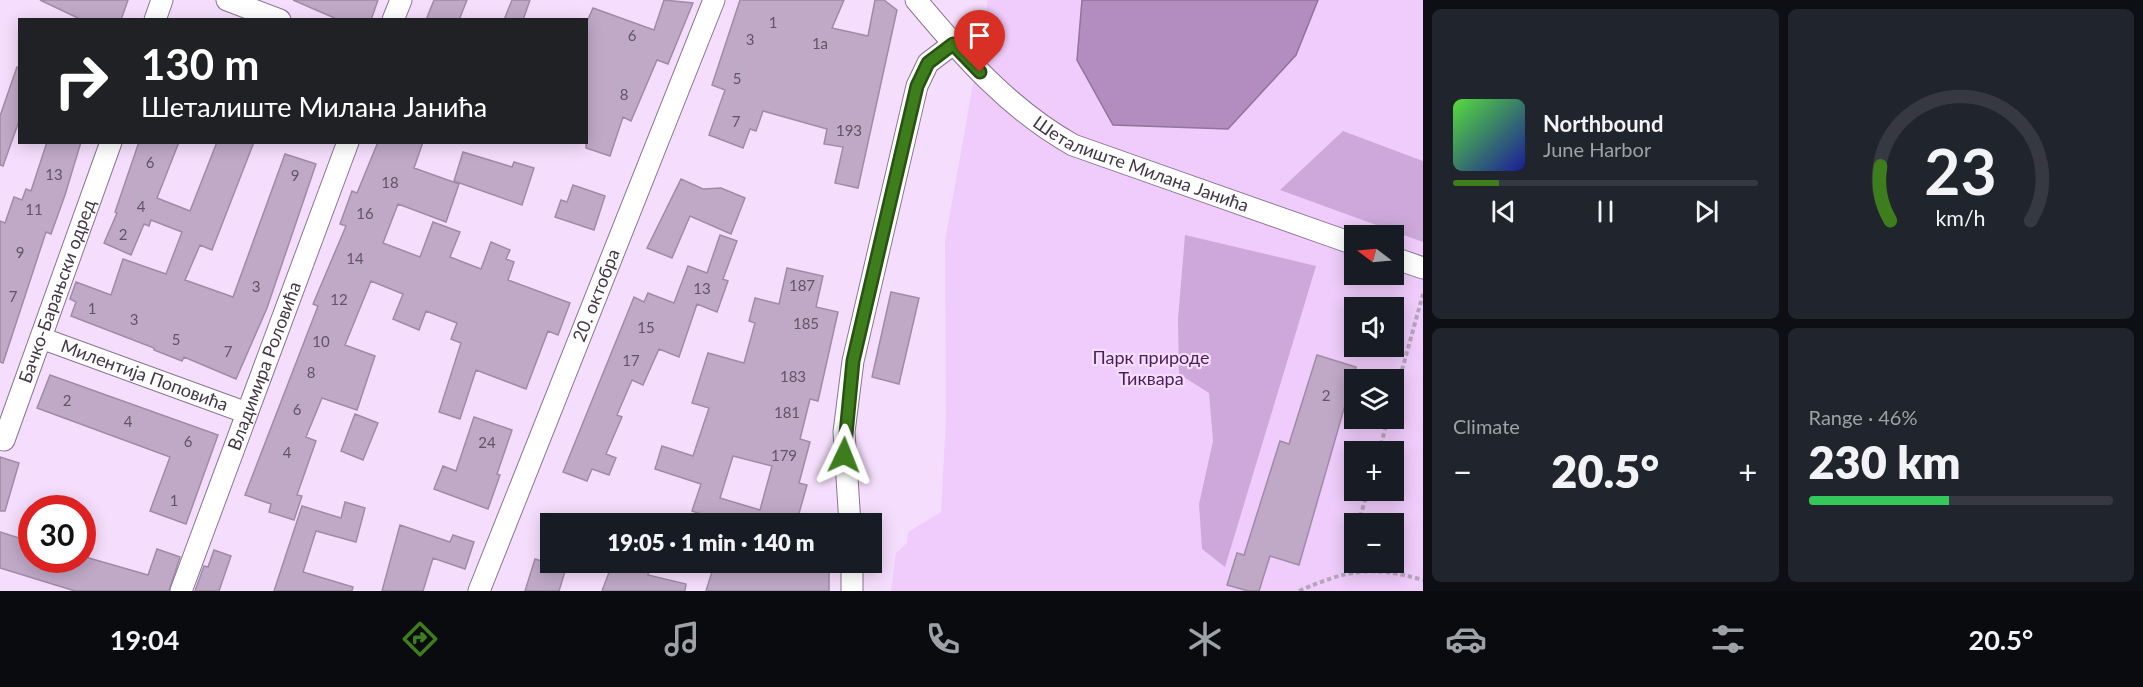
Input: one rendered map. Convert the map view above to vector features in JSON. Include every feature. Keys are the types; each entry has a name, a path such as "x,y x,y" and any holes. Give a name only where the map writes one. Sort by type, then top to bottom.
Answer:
{"street":[{"path":"156,18 162,0"},
{"path":"226,0 275,18"},
{"path":"394,18 401,0"},
{"name":"20. октобра","path":"478,591 714,0"},
{"name":"Шеталиште Милана Јанића","path":"916,0 953,44 1008,101 1041,127 1073,145 1344,240"},
{"path":"849,513 844,432 853,361 917,86 928,63 953,44"},
{"name":"Бачко-Барањски одред","path":"4,440 110,144"},
{"name":"Владимира Роловића","path":"181,591 347,144"},
{"path":"1404,261 1423,268"},
{"name":"Милентија Поповића","path":"41,338 247,413"},
{"path":"852,573 852,591"}],"path":[{"path":"1402,369 1423,294"},
{"path":"1299,591 1347,573"},
{"path":"1383,573 1423,580"}],"green space":[{"name":"Парк природе Тиквара","path":"988,0 1423,0 1423,591 891,591 896,553 907,543 908,532 941,512 946,419 945,241"}],"shaded area":[{"path":"1082,0 1318,0 1296,55 1228,129 1113,125 1077,60"},
{"path":"1343,131 1423,161 1423,242 1404,235 1404,225 1376,225 1280,190"},
{"path":"1185,235 1316,266 1225,567 1202,549 1199,504 1213,441 1209,393 1179,374 1178,319"}],"building":[{"path":"40,0 128,0 122,18 78,18"},
{"path":"293,0 378,0 372,18 334,18"},
{"path":"434,0 467,0 460,18 427,18"},
{"path":"512,0 530,0 524,18 505,18"},
{"path":"664,0 693,3 668,64 657,60 631,121 623,117 610,156 586,148 588,144 588,19 593,8 654,30"},
{"path":"740,0 844,0 832,28 868,36 875,0 884,0 897,10 858,188 835,183 843,147 824,144 827,129 763,111 756,131 750,129 743,148 709,135 725,90 712,85"},
{"path":"18,67 18,124 3,166 0,165 0,116"},
{"path":"46,144 80,144 51,234 46,232 3,363 0,362 0,221 5,223 14,197 22,200 26,189 31,191"},
{"path":"138,144 178,144 157,198 190,211 216,144 253,144 212,250 200,245 185,280 233,297 285,154 316,164 267,308 236,379 184,357 182,361 71,316 76,302 70,299 76,282 111,295 123,259 166,274 182,232 151,220 149,226 144,224 131,255 104,243 117,213 115,212"},
{"path":"377,144 422,144 414,168 459,184 446,222 398,204 383,243 420,257 433,222 460,232 450,257 481,269 491,242 510,250 506,259 514,262 508,280 570,303 558,335 548,331 526,389 476,370 460,419 439,412 461,343 451,339 457,323 426,311 419,330 393,319 403,294 371,281 345,345 375,356 357,410 322,398 306,437 316,441 297,495 302,496 294,520 269,512 271,504 245,495 318,306 313,304 346,226 340,224 352,191 357,193"},
{"path":"463,152 512,167 514,162 534,168 522,205 454,181"},
{"path":"681,179 703,189 721,188 745,198 731,234 690,216 672,258 647,248"},
{"path":"573,185 605,196 594,230 555,217 561,200 567,202"},
{"path":"720,235 737,241 723,279 728,281 717,312 697,304 679,357 659,349 643,385 632,380 617,415 622,417 606,454 616,458 609,475 592,469 587,481 563,472 634,297 644,302 648,293 674,303 688,266 707,273"},
{"path":"787,268 823,276 816,307 838,312 818,401 810,399 800,439 810,442 799,483 807,485 799,513 698,513 692,511 701,484 655,469 662,446 693,456 709,408 692,403 708,353 744,363 755,323 749,321 755,298 779,304","holes":["733,456 772,466 760,510 720,498"]},
{"path":"891,292 919,298 899,384 872,377"},
{"path":"1317,355 1356,367 1355,369 1344,369 1344,409 1299,565 1270,556 1259,591 1248,591 1227,585 1237,553 1244,555 1280,441 1289,444"},
{"path":"50,375 218,435 186,524 150,511 170,457 37,408"},
{"path":"355,414 378,423 363,460 341,451"},
{"path":"474,417 512,430 488,509 434,489 443,466 456,471"},
{"path":"0,457 19,463 5,511 0,511"},
{"path":"345,502 365,508 356,542 316,531 303,572 353,587 352,591 274,591 302,506 341,518"},
{"path":"400,525 450,542 453,535 474,542 465,569 433,558 423,591 382,591"},
{"path":"0,532 18,538 18,573 96,573 96,560 148,575 157,549 180,557 169,591 75,591 0,568"},
{"path":"214,550 231,556 219,591 195,591 204,566 208,567"},
{"path":"535,559 540,560 540,573 564,573 559,591 525,591"},
{"path":"609,573 649,573 648,575 686,584 685,591 602,591"},
{"path":"712,573 829,573 829,591 706,591"}],"route":[{"path":"844,455 844,432 853,361 917,86 928,63 953,44 980,72"}]}
